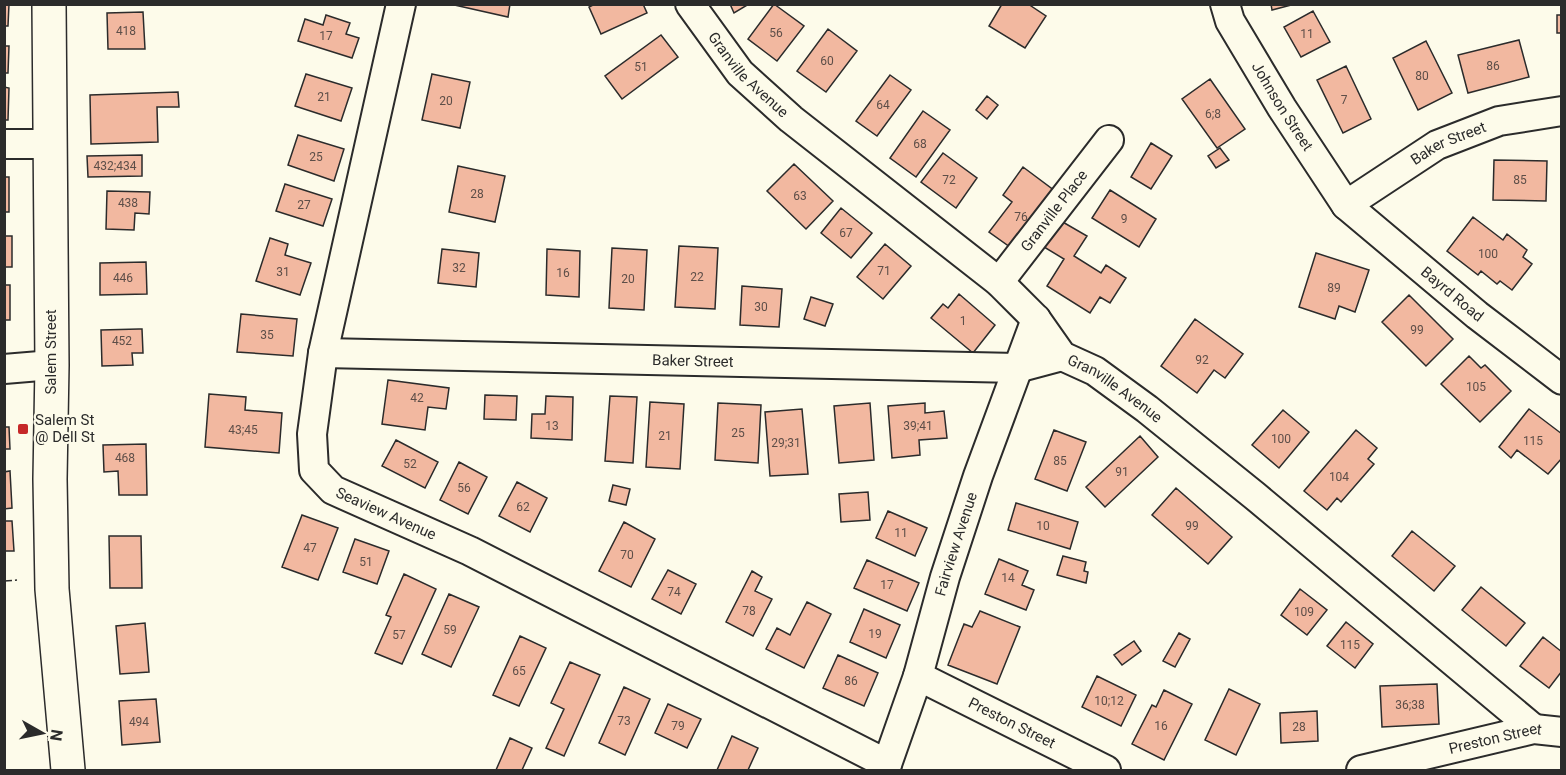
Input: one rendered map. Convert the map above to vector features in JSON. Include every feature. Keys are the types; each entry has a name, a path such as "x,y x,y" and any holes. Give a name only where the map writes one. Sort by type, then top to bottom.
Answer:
{"main road":[{"name":"Salem Street","path":"49,4 52,589 68,771"}],"street":[{"name":"Seaview Avenue","path":"401,4 323,353 312,434 314,470 333,490 470,551 886,767"},
{"name":"Granville Avenue","path":"690,4 740,72 791,119 999,282 1036,319 1062,356 1095,371 1147,409 1548,730"},
{"name":"Johnson Street","path":"1226,4 1230,21 1282,108 1346,205"},
{"name":"Baker Street","path":"1346,205 1437,145 1499,121 1562,111"},
{"name":"Granville Place","path":"999,282 1109,140"},
{"path":"4,144 50,144"},
{"name":"Bayrd Road","path":"1346,205 1477,315 1562,380"},
{"name":"Fairview Avenue","path":"886,767 918,676 945,577 1036,319"},
{"name":"Baker Street","path":"323,353 1017,368 1062,356"},
{"path":"4,369 52,365"},
{"name":"Preston Street","path":"918,676 1106,771"},
{"name":"Preston Street","path":"1361,771 1548,730"}],"building":[{"path":"4,4 9,4 8,26 4,26"},
{"path":"450,4 510,4 508,17"},
{"path":"595,4 643,4 647,13 601,34 589,7"},
{"path":"730,4 749,4 734,13"},
{"path":"774,4 804,26 777,61 748,39"},
{"path":"1002,4 1028,4 1046,16 1025,48 989,26"},
{"path":"1271,4 1295,4 1272,10"},
{"path":"1313,11 1330,42 1301,57 1284,27"},
{"path":"143,12 145,49 108,49 107,13"},
{"path":"326,15 350,23 346,34 359,38 352,58 298,41 305,19 323,25"},
{"path":"1557,15 1562,15 1562,33 1557,33"},
{"path":"828,29 857,51 826,92 797,71"},
{"path":"661,35 678,57 622,99 605,76"},
{"path":"1519,40 1529,77 1468,93 1458,55"},
{"path":"1426,41 1452,93 1418,110 1393,58"},
{"path":"4,46 9,46 8,73 4,73"},
{"path":"1346,66 1371,119 1343,133 1317,80"},
{"path":"306,74 352,88 341,121 295,106"},
{"path":"432,74 470,82 460,128 422,120"},
{"path":"890,75 911,90 877,136 856,121"},
{"path":"1210,79 1245,129 1217,148 1182,99"},
{"path":"4,87 9,88 8,120 4,120"},
{"path":"178,92 179,107 157,107 158,142 91,144 90,95"},
{"path":"987,96 998,105 987,119 976,110"},
{"path":"923,111 950,130 916,177 890,158"},
{"path":"298,135 344,149 334,181 288,165"},
{"path":"1151,143 1172,156 1151,189 1131,177"},
{"path":"1220,148 1229,160 1216,168 1208,156"},
{"path":"943,153 977,178 956,208 921,182"},
{"path":"142,155 142,176 88,177 87,156"},
{"path":"1494,160 1547,161 1546,201 1493,200"},
{"path":"794,164 833,201 806,229 767,191"},
{"path":"458,166 505,176 495,222 449,212"},
{"path":"1023,167 1059,194 1017,252 989,232 1012,202 1003,195"},
{"path":"4,177 9,177 9,212 4,212"},
{"path":"285,184 332,199 323,226 276,211"},
{"path":"1110,190 1156,219 1139,247 1092,218"},
{"path":"107,191 150,192 149,214 135,213 134,230 106,229"},
{"path":"841,208 872,233 851,258 821,233"},
{"path":"1473,217 1503,240 1507,234 1527,250 1523,257 1532,264 1512,290 1500,281 1497,284 1481,271 1478,275 1447,251"},
{"path":"1061,221 1087,236 1074,256 1101,273 1106,265 1126,278 1110,303 1100,297 1090,313 1047,286 1064,259 1044,247"},
{"path":"4,236 12,236 12,267 4,267"},
{"path":"270,238 288,244 285,255 311,263 300,295 256,281"},
{"path":"885,244 911,266 883,299 857,277"},
{"path":"679,246 718,248 715,309 675,307"},
{"path":"612,248 647,250 644,310 609,308"},
{"path":"442,249 479,253 476,287 438,283"},
{"path":"547,249 580,251 579,297 546,295"},
{"path":"1316,253 1369,270 1355,312 1339,306 1335,319 1299,307"},
{"path":"146,262 147,294 100,295 100,263"},
{"path":"4,285 10,285 10,320 4,320"},
{"path":"742,286 782,289 779,327 740,325"},
{"path":"959,294 995,325 973,353 931,318 943,304 948,308"},
{"path":"1409,295 1453,339 1426,366 1382,322"},
{"path":"811,297 833,304 825,326 804,319"},
{"path":"241,314 297,319 293,356 237,352"},
{"path":"1195,319 1243,354 1225,378 1214,370 1197,393 1161,366"},
{"path":"142,329 143,353 132,353 133,365 102,366 101,330"},
{"path":"1469,356 1481,368 1485,365 1511,391 1480,422 1441,384"},
{"path":"388,380 449,388 446,409 428,407 425,430 382,424"},
{"path":"209,394 246,397 245,410 282,413 279,453 205,447"},
{"path":"485,395 517,396 516,420 484,419"},
{"path":"546,396 573,397 572,440 531,438 532,414 545,414"},
{"path":"610,396 637,397 633,463 605,461"},
{"path":"650,402 684,404 680,469 646,467"},
{"path":"718,403 761,405 758,463 715,460"},
{"path":"870,403 874,460 839,463 834,406"},
{"path":"925,403 925,413 944,411 947,438 919,440 920,455 892,458 888,406"},
{"path":"802,409 808,474 770,476 765,412"},
{"path":"1529,409 1562,434 1562,458 1548,474 1517,450 1511,458 1499,447"},
{"path":"1283,410 1309,432 1279,468 1252,445"},
{"path":"4,427 9,427 10,449 4,449"},
{"path":"1054,430 1086,442 1067,491 1035,479"},
{"path":"1356,430 1377,448 1368,459 1374,464 1341,502 1337,498 1327,510 1304,491"},
{"path":"1140,436 1158,457 1105,507 1086,487"},
{"path":"396,440 438,462 425,488 382,466"},
{"path":"146,444 147,495 119,495 118,471 104,472 103,445"},
{"path":"459,462 487,477 468,514 440,500"},
{"path":"10,471 12,508 4,509 4,472"},
{"path":"517,482 547,498 530,532 499,516"},
{"path":"613,485 630,489 626,505 609,501"},
{"path":"1176,488 1232,537 1208,564 1152,515"},
{"path":"868,492 870,520 841,522 839,494"},
{"path":"1016,503 1078,522 1070,549 1008,530"},
{"path":"888,511 927,528 915,556 876,538"},
{"path":"302,515 338,528 318,580 282,567"},
{"path":"4,521 12,521 14,551 4,551"},
{"path":"624,522 655,539 631,587 599,571"},
{"path":"1412,531 1455,566 1434,591 1392,556"},
{"path":"109,536 141,536 142,588 110,588"},
{"path":"355,539 389,551 377,584 343,572"},
{"path":"1063,556 1086,562 1084,571 1088,572 1086,583 1057,575"},
{"path":"999,559 1028,571 1022,585 1034,590 1026,610 985,594"},
{"path":"867,560 919,583 907,611 854,588"},
{"path":"668,570 696,584 681,614 652,599"},
{"path":"752,571 762,577 755,591 772,599 753,636 726,622"},
{"path":"404,574 436,589 402,664 375,653 391,617 386,615"},
{"path":"1481,587 1525,623 1506,646 1462,610"},
{"path":"1300,589 1327,610 1307,635 1281,615"},
{"path":"449,594 479,607 451,667 422,654"},
{"path":"807,602 831,614 804,668 766,649 777,628 790,635"},
{"path":"864,609 900,625 886,658 850,642"},
{"path":"980,611 1020,627 997,684 948,665 964,624 972,627"},
{"path":"1346,622 1373,644 1355,668 1327,646"},
{"path":"145,623 149,672 120,674 116,626"},
{"path":"1179,633 1190,639 1175,667 1163,661"},
{"path":"520,636 546,648 519,706 493,695"},
{"path":"1543,637 1562,652 1562,671 1549,688 1520,666"},
{"path":"1134,641 1141,651 1122,665 1114,655"},
{"path":"838,655 878,673 864,706 823,688"},
{"path":"570,662 600,675 564,756 546,748 564,709 551,703"},
{"path":"1097,676 1136,695 1121,726 1082,707"},
{"path":"1437,684 1439,724 1382,727 1380,686"},
{"path":"624,687 650,699 625,755 599,743"},
{"path":"1229,689 1260,704 1236,755 1205,740"},
{"path":"1164,690 1192,704 1164,760 1132,744 1152,705 1156,707"},
{"path":"156,699 160,742 122,745 119,701"},
{"path":"668,704 701,719 687,748 655,733"},
{"path":"1317,711 1318,741 1281,743 1280,713"},
{"path":"732,736 758,748 748,770 717,770"},
{"path":"510,738 532,748 522,770 496,770"}],"fence":[{"path":"4,581 17,580"}],"place":[{"name":"Salem St @ Dell St","path":"23,429"}]}
